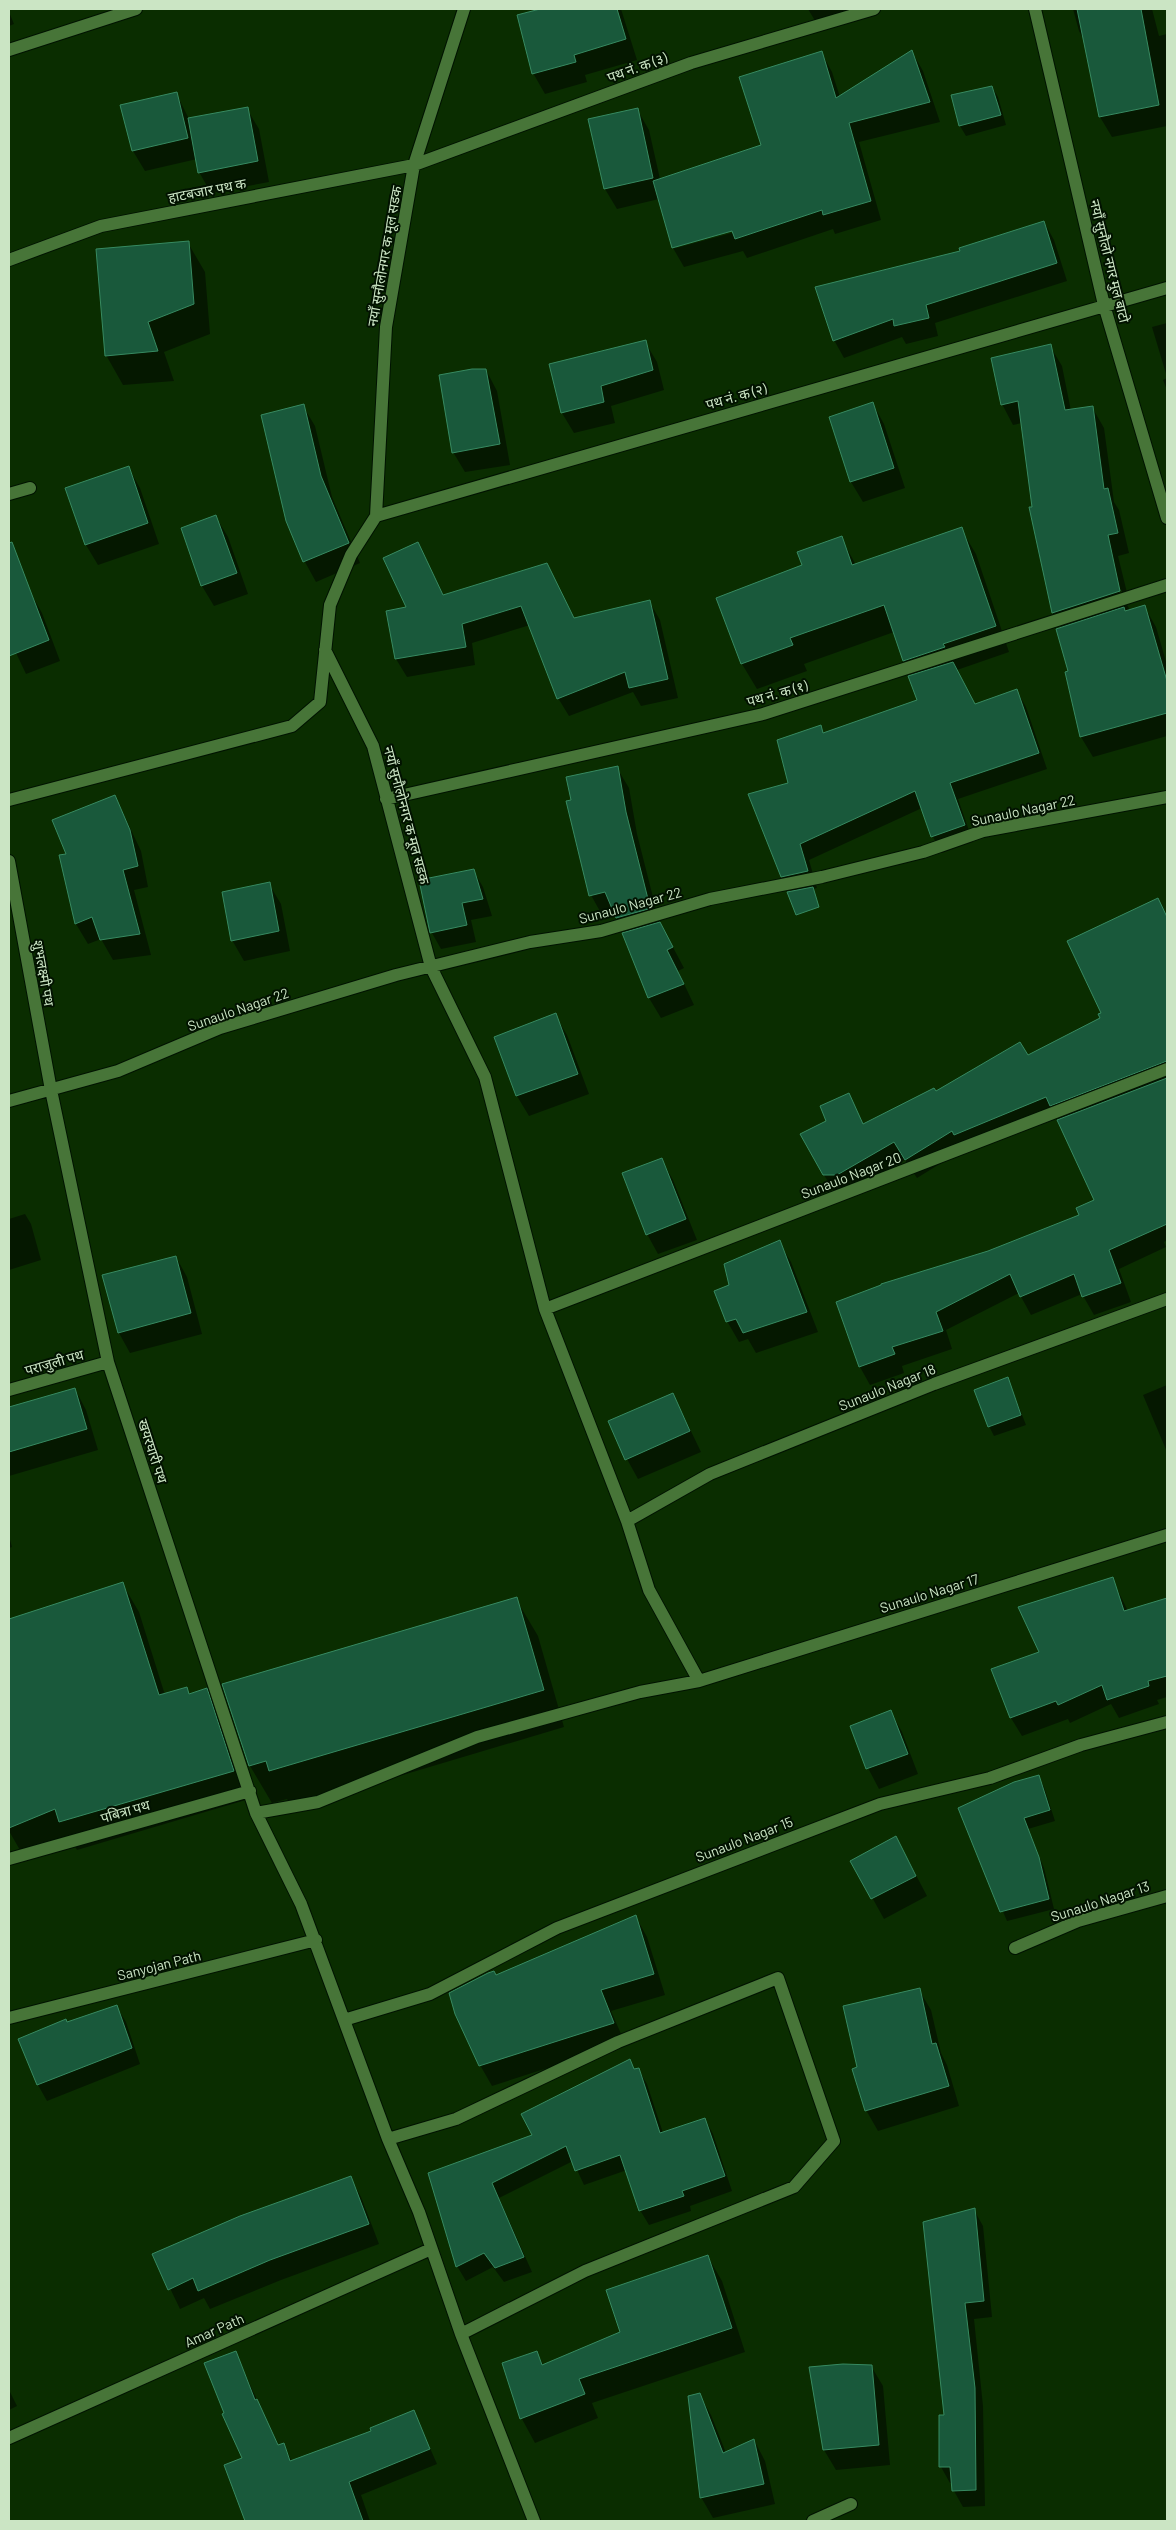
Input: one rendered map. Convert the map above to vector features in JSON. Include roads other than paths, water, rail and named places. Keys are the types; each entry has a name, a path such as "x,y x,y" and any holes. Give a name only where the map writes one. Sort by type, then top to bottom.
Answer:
{"street":[{"path":"9,50 136,9"},
{"name":"नयाँ सुनौलोनगर क मूल सडक","path":"376,516 386,328 414,165 464,9"},
{"name":"पथ नं. क (३)","path":"414,165 691,63 874,9"},
{"name":"नयाँ सुनौलो नगर मुल बाटो","path":"1035,9 1104,305 1167,518"},
{"name":"हाटबजार पथ क","path":"9,260 100,226 414,165"},
{"name":"पथ नं. क (२)","path":"376,516 1167,288"},
{"path":"9,494 30,488"},
{"path":"9,800 292,726 320,702 330,605 350,555 376,516"},
{"name":"पथ नं. क (१)","path":"386,799 763,714 1167,585"},
{"name":"नयाँ सुनौलोनगर क मूल सडक","path":"325,650 373,746 431,966 485,1077 545,1309 627,1521 649,1590 699,1681"},
{"name":"Sunaulo Nagar 22","path":"9,1101 118,1072 220,1028 396,974 530,942 601,931 710,899 822,877 923,852 983,831 1167,797"},
{"name":"शुभलक्ष्मी पथ","path":"9,861 51,1090"},
{"name":"Sunaulo Nagar 20","path":"545,1309 1167,1069"},
{"name":"खयरघारी पथ","path":"51,1090 108,1362 256,1813 302,1904 388,2139 419,2212 461,2334 534,2521"},
{"name":"Sunaulo Nagar 18","path":"627,1521 710,1474 934,1384 1167,1299"},
{"name":"पराजुली पथ","path":"9,1390 108,1362"},
{"name":"Sunaulo Nagar 17","path":"256,1813 318,1802 477,1737 640,1692 699,1681 1167,1535"},
{"name":"Sunaulo Nagar 15","path":"344,2020 430,1994 557,1928 880,1804 990,1778 1081,1745 1167,1722"},
{"name":"पबित्रा पथ","path":"9,1859 250,1791"},
{"name":"Sunaulo Nagar 13","path":"1015,1948 1078,1921 1167,1896"},
{"name":"Sanyojan Path","path":"9,2018 316,1940"},
{"path":"388,2139 456,2119 618,2042 778,1978 834,2141 794,2187 584,2271 461,2334"},
{"name":"Amar Path","path":"9,2438 431,2249"},
{"path":"813,2521 851,2504"}]}
